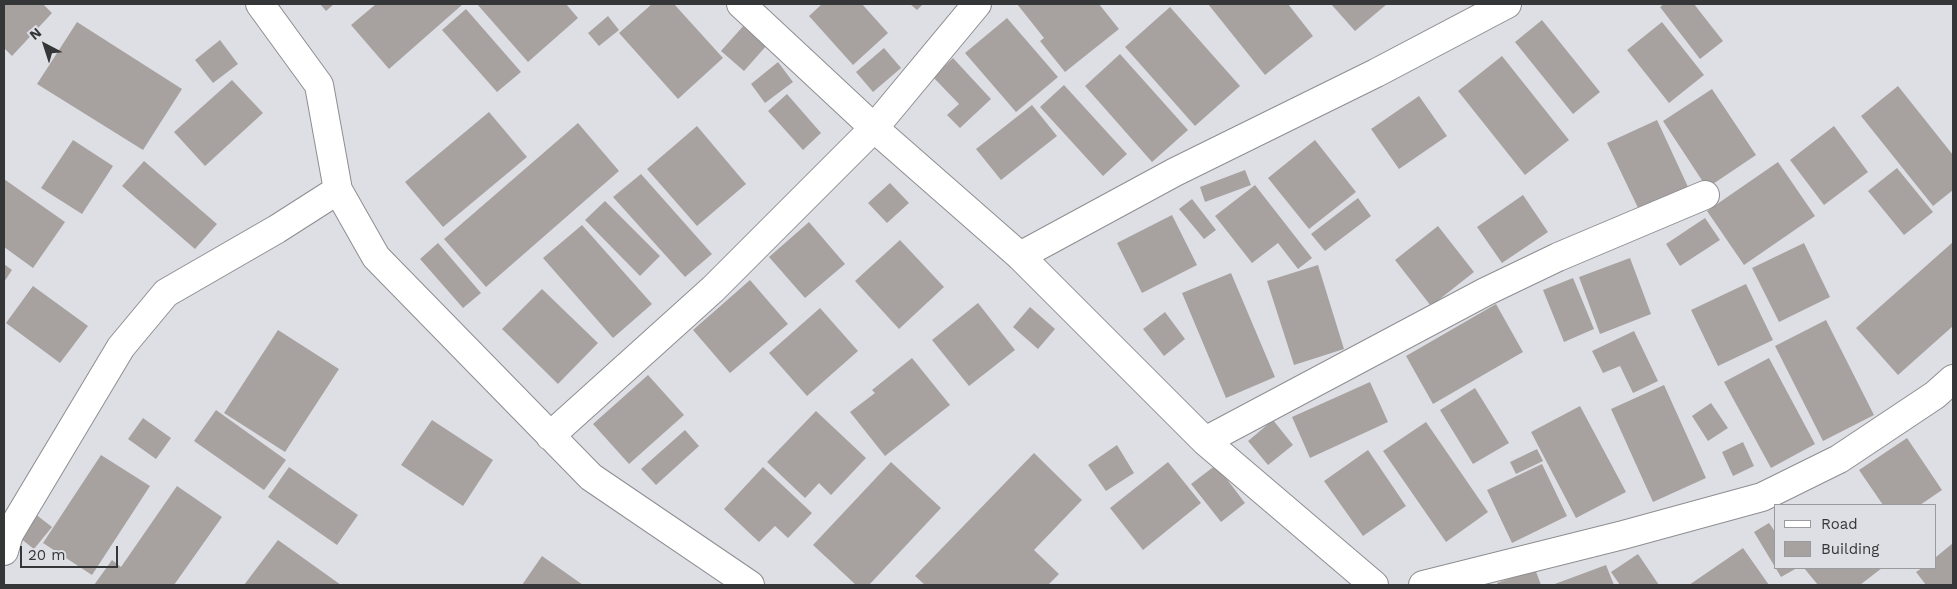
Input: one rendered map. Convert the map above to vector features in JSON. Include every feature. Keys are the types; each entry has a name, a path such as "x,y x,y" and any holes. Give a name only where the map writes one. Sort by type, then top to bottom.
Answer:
{"street":[{"path":"260,4 319,86 338,190 376,258 591,477 750,585"},
{"path":"741,4 874,128 1020,256 1205,441 1374,585"},
{"path":"550,436 712,289 874,128 977,4"},
{"path":"1020,256 1175,172 1376,73 1508,4"},
{"path":"4,550 9,534 120,347 166,293 277,229 338,190"},
{"path":"1205,441 1485,292 1558,257 1705,195"},
{"path":"1423,585 1623,535 1762,497 1839,459 1935,395 1953,379"}],"building":[{"path":"4,4 43,4 52,13 12,56 4,48"},
{"path":"320,4 334,4 326,11"},
{"path":"376,4 463,4 389,69 351,25"},
{"path":"477,4 566,4 578,18 528,62"},
{"path":"652,4 674,4 723,58 678,99 619,33"},
{"path":"822,4 862,4 888,33 853,65 809,16"},
{"path":"910,4 923,4 917,10"},
{"path":"1017,4 1099,4 1119,29 1065,72 1040,41 1044,38"},
{"path":"1208,4 1288,4 1313,36 1265,75"},
{"path":"1331,4 1387,4 1355,31"},
{"path":"1664,4 1694,4 1723,41 1700,59 1660,7"},
{"path":"1170,7 1240,86 1195,126 1125,47"},
{"path":"466,9 521,72 497,92 442,30"},
{"path":"608,16 619,30 599,46 588,33"},
{"path":"1007,18 1058,77 1016,112 965,53"},
{"path":"1542,20 1600,92 1573,114 1515,42"},
{"path":"77,22 182,89 143,150 37,84"},
{"path":"1662,22 1704,75 1669,103 1627,50"},
{"path":"745,24 767,45 744,71 721,51"},
{"path":"220,40 238,64 213,83 195,60"},
{"path":"884,48 901,68 873,92 856,72"},
{"path":"1120,54 1188,130 1152,162 1085,86"},
{"path":"1502,56 1569,140 1525,175 1458,91"},
{"path":"953,58 991,99 960,128 947,115 959,104 933,77"},
{"path":"778,62 793,82 765,103 751,84"},
{"path":"232,80 263,113 205,166 174,132"},
{"path":"1064,85 1127,154 1103,176 1040,107"},
{"path":"1898,86 1953,155 1953,190 1933,206 1861,116"},
{"path":"1712,89 1756,155 1707,188 1663,121"},
{"path":"787,94 821,133 803,150 768,111"},
{"path":"1419,96 1447,136 1399,169 1371,129"},
{"path":"1032,105 1057,136 1001,180 976,149"},
{"path":"489,112 527,157 443,227 405,182"},
{"path":"1657,120 1689,189 1640,212 1607,143"},
{"path":"578,123 619,171 486,287 444,239"},
{"path":"697,126 746,184 697,226 647,169"},
{"path":"1834,126 1868,172 1824,205 1790,160"},
{"path":"73,140 113,166 82,214 41,188"},
{"path":"1315,140 1356,192 1309,229 1268,178"},
{"path":"144,161 217,224 195,249 122,186"},
{"path":"1778,162 1815,216 1744,265 1707,211"},
{"path":"1897,168 1933,212 1904,235 1868,191"},
{"path":"1245,170 1251,185 1205,202 1200,187"},
{"path":"641,174 712,254 685,277 613,197"},
{"path":"4,179 65,222 33,268 4,247"},
{"path":"890,183 909,203 887,223 868,203"},
{"path":"1255,185 1312,258 1298,269 1278,243 1252,263 1215,216"},
{"path":"1523,195 1548,232 1502,263 1477,227"},
{"path":"1358,198 1371,216 1325,251 1311,234"},
{"path":"1192,199 1216,230 1204,239 1179,209"},
{"path":"605,201 660,256 640,276 585,220"},
{"path":"1172,215 1197,265 1142,293 1117,243"},
{"path":"1705,218 1720,240 1680,266 1666,244"},
{"path":"809,222 845,264 805,298 769,257"},
{"path":"582,225 652,304 613,338 543,258"},
{"path":"1438,226 1474,272 1431,306 1395,260"},
{"path":"900,240 944,287 899,329 855,281"},
{"path":"1953,242 1953,326 1898,375 1856,328"},
{"path":"438,243 481,293 463,308 420,259"},
{"path":"1804,243 1830,297 1779,322 1752,268"},
{"path":"1630,258 1651,314 1600,334 1579,277"},
{"path":"4,264 12,270 4,282"},
{"path":"1318,265 1344,349 1294,365 1267,281"},
{"path":"1231,273 1275,377 1226,398 1182,293"},
{"path":"1573,278 1594,329 1564,342 1543,290"},
{"path":"750,280 788,324 730,373 693,330"},
{"path":"1746,284 1773,340 1718,366 1691,310"},
{"path":"33,286 88,326 60,363 6,323"},
{"path":"542,289 598,343 558,384 502,329"},
{"path":"978,303 1015,350 969,386 932,340"},
{"path":"1496,304 1523,352 1433,404 1406,356"},
{"path":"1030,307 1055,329 1038,349 1013,327"},
{"path":"820,308 858,351 807,396 769,353"},
{"path":"1165,312 1185,339 1164,356 1143,329"},
{"path":"1826,320 1874,415 1823,441 1775,346"},
{"path":"278,330 339,369 285,452 224,413"},
{"path":"1634,331 1658,381 1633,393 1620,366 1603,373 1592,351"},
{"path":"912,358 950,405 885,456 850,412 875,393 872,390"},
{"path":"1769,358 1815,444 1771,468 1724,382"},
{"path":"648,375 684,415 629,464 593,424"},
{"path":"1370,382 1388,422 1310,458 1292,417"},
{"path":"1664,385 1706,478 1653,502 1611,409"},
{"path":"1475,388 1509,443 1473,464 1440,410"},
{"path":"1711,403 1728,428 1708,441 1692,416"},
{"path":"1580,406 1626,492 1576,518 1531,432"},
{"path":"216,410 286,460 264,490 194,441"},
{"path":"816,411 866,458 831,495 819,483 805,498 767,462"},
{"path":"143,418 171,438 156,459 128,439"},
{"path":"432,420 493,460 463,506 401,465"},
{"path":"1273,420 1293,445 1268,465 1248,441"},
{"path":"1426,422 1488,512 1446,542 1383,451"},
{"path":"685,430 699,446 656,485 641,469"},
{"path":"1907,438 1942,490 1921,504 1882,504 1859,470"},
{"path":"1743,442 1754,466 1733,476 1722,452"},
{"path":"1117,445 1134,473 1106,491 1088,465"},
{"path":"1537,449 1543,461 1516,474 1510,462"},
{"path":"1368,450 1406,506 1363,536 1324,481"},
{"path":"1034,453 1082,500 1034,550 1059,574 1048,585 925,585 915,576"},
{"path":"101,455 150,486 92,575 43,543"},
{"path":"891,462 941,508 869,585 856,585 813,545"},
{"path":"1168,462 1201,503 1143,550 1110,508"},
{"path":"1542,464 1567,516 1512,543 1487,490"},
{"path":"1216,465 1245,503 1221,522 1191,484"},
{"path":"289,467 358,515 337,545 268,497"},
{"path":"763,467 812,513 788,538 775,526 759,542 724,509"},
{"path":"177,486 222,517 174,585 94,585 112,560 121,567"},
{"path":"34,513 52,527 34,549 16,535"},
{"path":"1769,523 1774,530 1774,565 1754,532"},
{"path":"278,540 341,585 244,585"},
{"path":"1953,543 1953,585 1926,585 1916,572 1920,569 1937,569 1937,556"},
{"path":"1743,548 1769,585 1689,585"},
{"path":"1638,554 1659,585 1620,585 1611,572"},
{"path":"542,556 583,585 522,585"},
{"path":"1606,565 1614,585 1552,585"},
{"path":"1535,569 1541,585 1498,585 1497,583"},
{"path":"1776,569 1795,569 1781,577"},
{"path":"1805,569 1881,569 1860,585 1818,585"}]}
